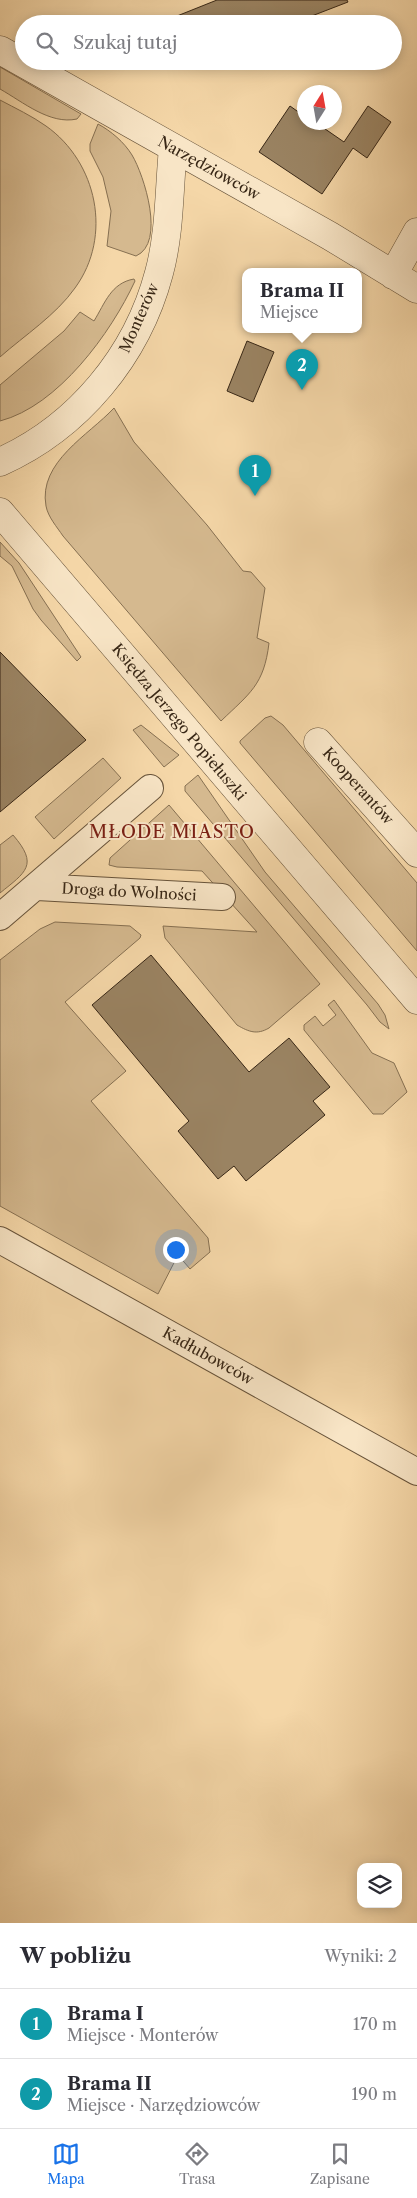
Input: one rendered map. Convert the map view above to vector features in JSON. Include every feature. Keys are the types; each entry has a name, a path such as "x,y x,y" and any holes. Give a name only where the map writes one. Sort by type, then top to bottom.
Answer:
{"street":[{"name":"Narzędziowców","path":"0,50 15,58"},
{"name":"Narzędziowców","path":"35,70 330,236 417,289"},
{"name":"Monterów","path":"0,462 42,439 70,418 94,394 128,349 142,320 159,273 164,252 173,148"},
{"path":"393,275 417,232"},
{"name":"Księdza Jerzego Popiełuszki","path":"0,512 417,1000"},
{"name":"Kooperantów","path":"318,742 417,853"},
{"name":"Droga do Wolności","path":"0,917 150,788"},
{"name":"Droga do Wolności","path":"37,887 222,897"},
{"name":"Kadłubowców","path":"0,1240 417,1472"}],"shaded area":[{"path":"0,67 81,114 77,119 57,119 27,106 0,89"},
{"path":"0,100 41,122 63,141 77,159 88,179 94,201 96,223 94,246 87,268 75,288 50,316 0,357"},
{"path":"98,124 117,137 129,150 142,177 150,208 150,238 145,249 136,256 107,246 111,211 103,177 90,151 90,144"},
{"path":"134,279 135,281 125,301 112,323 80,365 62,384 42,400 21,413 0,421 0,385 64,331 80,312 94,321 114,289 126,281"},
{"path":"114,408 134,442 207,525 243,571 251,572 265,588 257,638 269,643 267,657 254,687 221,721 63,536 47,510 46,490 50,476 57,463 79,439"},
{"path":"0,542 19,563 81,657 77,661 33,609 12,566 0,556"},
{"path":"271,716 283,725 417,883 417,951 240,743 265,718"},
{"path":"141,725 179,755 164,767 133,730"},
{"path":"103,758 121,778 54,839 35,817"},
{"path":"198,775 265,872 378,1004 385,1015 389,1029 380,1022 185,791 185,786"},
{"path":"169,805 320,984 265,1030 253,1032 237,1025 165,938 163,926 257,932 202,871 109,865 110,858"},
{"path":"13,835 26,854 26,867 17,879 0,893 0,845"},
{"path":"55,922 130,926 141,935 140,938 65,1002 126,1071 91,1101 208,1238 210,1252 190,1269 178,1255 158,1294 0,1206 0,960 40,929"},
{"path":"334,1000 372,1053 394,1063 407,1092 383,1114 373,1114 304,1030 304,1025 315,1016 323,1026 336,1015 328,1005"}],"building":[{"path":"217,0 347,0 348,2 314,15 180,15"},
{"path":"290,106 297,111 297,130 327,130 344,142 368,106 391,122 367,158 353,148 322,194 259,152"},
{"path":"247,341 274,352 253,402 227,391"},
{"path":"0,652 86,740 0,812"},
{"path":"151,955 249,1072 289,1038 330,1087 313,1101 325,1115 246,1181 234,1166 218,1179 178,1131 189,1121 92,1005"}],"place":[{"name":"Brama II","path":"302,390"},
{"name":"Brama I","path":"255,496"}],"district":[{"name":"MŁODE MIASTO","path":"172,832"}]}
